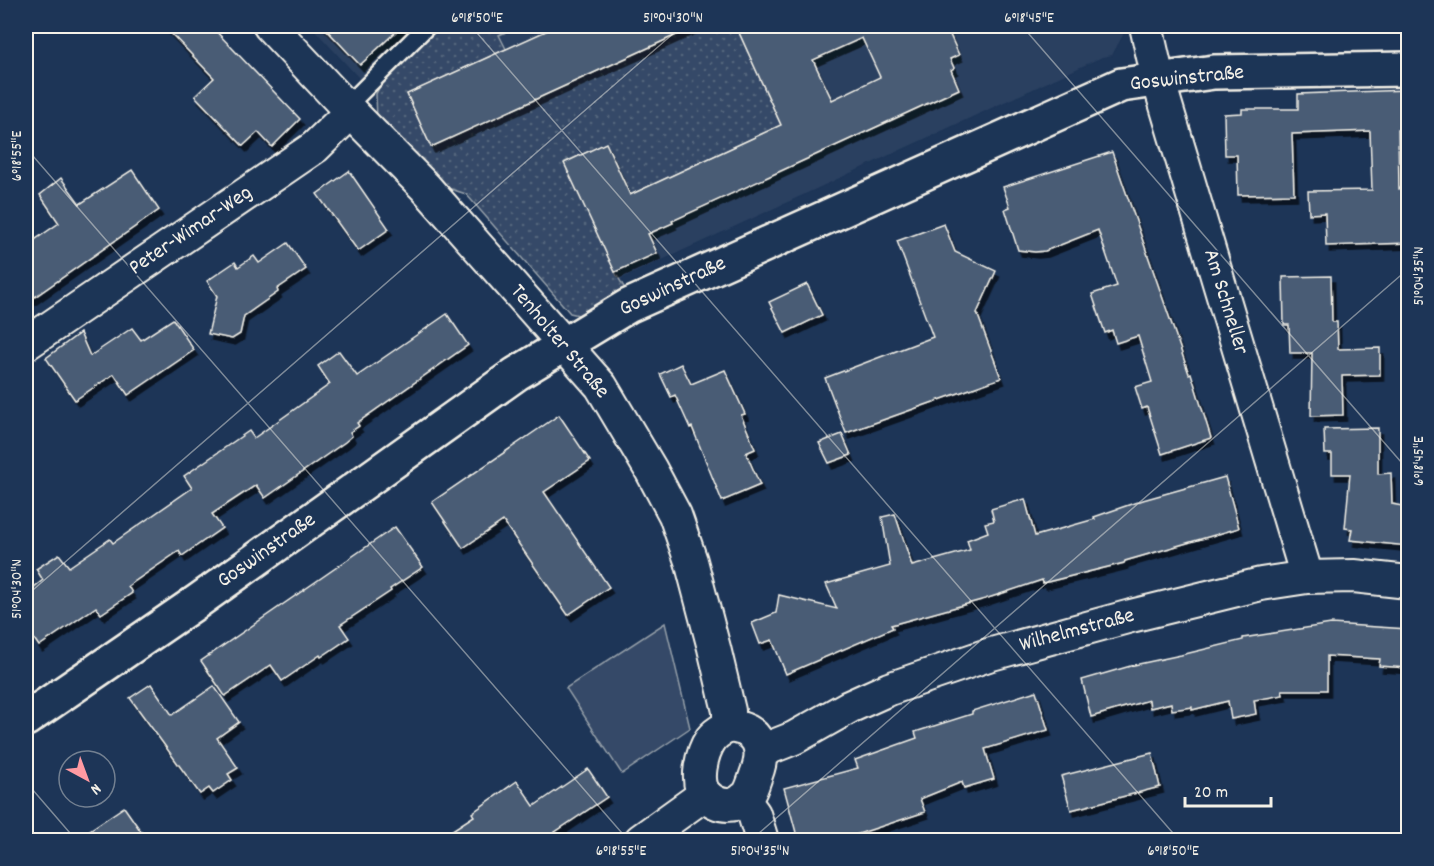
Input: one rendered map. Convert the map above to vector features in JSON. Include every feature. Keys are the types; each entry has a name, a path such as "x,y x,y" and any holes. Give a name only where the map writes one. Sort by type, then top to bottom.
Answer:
{"main road":[{"name":"Goswinstraße","path":"26,719 198,601 516,374 628,306 1121,85 1214,72 1408,69"}],"street":[{"name":"Tenholter Straße","path":"270,26 426,188 601,386 675,515 691,561 714,648 729,711 729,726"},
{"name":"Am Schneller","path":"1146,26 1158,79 1307,577"},
{"name":"Peter-Wimar-Weg","path":"26,344 315,147 349,109"},
{"name":"Wilhelmstraße","path":"761,751 794,738 889,689 988,655 1153,611 1261,584 1307,577 1354,576 1408,582"},
{"path":"729,726 741,728 752,733 761,751 760,765 750,792 744,799 733,805 722,805 713,801 700,787 698,776 709,741 718,732 729,726"},
{"path":"641,840 705,794"},
{"path":"744,799 754,814 762,840"}],"lane":[{"path":"349,109 427,26"}],"shaded area":[{"path":"311,26 1122,26 1124,33 1112,55 1102,57 573,301 561,297"},
{"path":"440,26 521,26 499,35 506,49 407,94 431,147 696,26 736,26 781,125 630,195 606,144 565,162 615,272 628,294 583,316 570,313 466,194 426,181 377,120 376,94 384,78"},
{"path":"665,623 690,728 622,774 566,688"}],"building":[{"path":"164,26 211,26 300,119 272,147 258,132 243,146 195,96 214,78"},
{"path":"323,26 402,26 360,65"},
{"path":"557,26 696,26 431,147 407,94"},
{"path":"736,26 946,26 959,55 950,59 954,68 951,70 959,89 672,221 673,223 648,234 657,253 615,272 564,163 606,143 630,195 781,125","holes":["862,38 880,77 832,100 813,60"]},
{"path":"1408,90 1408,130 1398,130 1399,189 1408,189 1408,243 1326,246 1325,213 1309,214 1308,191 1372,190 1370,131 1292,134 1294,194 1238,195 1237,155 1225,155 1224,114 1242,113 1242,109 1298,109 1298,94"},
{"path":"1112,152 1189,374 1191,373 1211,438 1162,454 1147,407 1142,409 1135,387 1152,382 1138,336 1116,343 1112,330 1105,333 1092,294 1117,286 1098,230 1045,251 1018,250 1005,209 1010,207 1003,187"},
{"path":"132,170 159,210 26,303 26,246 59,223 40,195 61,178 80,204"},
{"path":"349,171 389,229 358,251 317,194"},
{"path":"944,224 955,252 996,271 977,313 1001,378 846,433 825,378 933,337 897,241"},
{"path":"288,243 306,269 244,316 240,334 232,339 208,334 217,296 207,281 235,262 238,267 254,256 259,263"},
{"path":"1331,276 1332,322 1337,322 1338,349 1380,348 1380,375 1342,376 1343,415 1311,416 1312,353 1290,353 1289,325 1284,325 1283,277"},
{"path":"807,284 822,315 785,333 769,302"},
{"path":"447,314 468,345 357,423 359,426 350,432 352,436 345,442 265,498 256,485 212,514 222,528 182,556 179,551 128,586 132,593 101,614 96,607 39,646 26,627 26,593 43,580 36,569 59,554 69,567 110,539 113,543 192,488 184,476 249,431 254,438 330,384 318,366 339,351 357,376"},
{"path":"173,319 194,350 128,395 114,374 75,400 46,358 80,333 90,356 132,328 141,340"},
{"path":"681,364 691,384 725,370 745,414 741,415 755,449 746,453 760,485 722,501 692,427 690,428 675,395 671,397 660,374"},
{"path":"559,415 590,461 544,492 609,587 568,615 503,521 463,548 432,502"},
{"path":"1378,428 1378,474 1391,473 1392,504 1408,507 1408,546 1350,540 1352,529 1345,528 1350,474 1332,474 1332,454 1325,454 1324,429"},
{"path":"842,434 851,455 829,463 819,443"},
{"path":"1225,477 1239,528 1124,563 1043,583 1042,580 985,599 891,625 893,628 786,674 772,640 760,644 752,623 776,613 779,595 837,609 826,584 890,566 882,517 895,514 912,566 970,550 967,540 988,532 985,523 994,521 991,509 1025,499 1035,536 1095,519 1094,517 1143,500"},
{"path":"395,527 423,567 340,625 349,638 321,657 320,655 282,681 271,665 225,696 201,661"},
{"path":"1331,624 1408,629 1408,668 1379,666 1380,659 1327,656 1327,690 1282,690 1283,695 1254,700 1256,714 1231,719 1228,701 1192,710 1192,707 1172,710 1171,703 1150,708 1149,700 1091,717 1082,680 1134,665 1243,640 1243,638"},
{"path":"151,684 172,715 214,686 239,722 217,738 238,768 228,774 232,780 213,793 209,788 200,794 130,698"},
{"path":"1036,691 1048,730 985,749 994,779 964,788 962,782 920,799 925,812 840,840 798,840 784,788 858,768 855,760 917,738 915,732"},
{"path":"1152,753 1160,787 1071,810 1061,776"},
{"path":"588,769 607,797 543,840 437,840 474,816 472,813 517,781 534,806"},
{"path":"124,807 147,840 75,840"}]}
